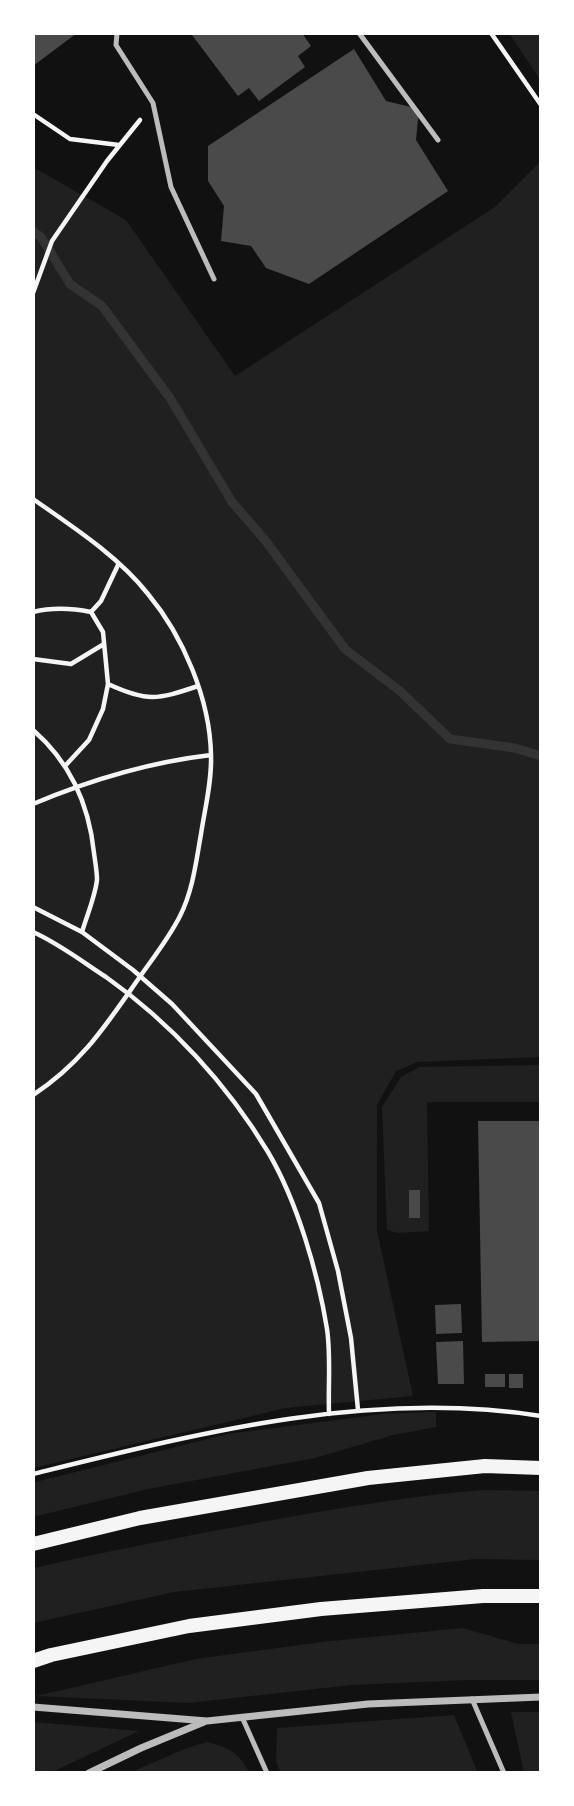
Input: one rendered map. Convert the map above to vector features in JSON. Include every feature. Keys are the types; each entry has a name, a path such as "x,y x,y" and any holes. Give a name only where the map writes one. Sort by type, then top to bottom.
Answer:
{"main road":[{"path":"33,1544 140,1518 368,1478 485,1466 541,1468"},
{"path":"33,1661 188,1626 334,1608 483,1596 541,1596"}],"street":[{"path":"33,1707 206,1721 368,1704 541,1697"},
{"path":"89,1773 206,1721"}],"lane":[{"path":"117,33 116,45 153,103 171,187 214,279"},
{"path":"359,33 438,141"},
{"path":"472,1699 503,1773"},
{"path":"242,1717 267,1773"}],"path":[{"path":"491,33 541,106"},
{"path":"33,293 52,241 153,103"},
{"path":"33,114 70,139 120,146"},
{"path":"33,499 118,565 146,591 165,616 198,686 211,755 191,890 180,916 97,1039 57,1080 33,1095"},
{"path":"91,612 101,601 118,565"},
{"path":"33,611 47,608 91,612 103,632 107,684 103,709 89,740 65,766"},
{"path":"33,659 71,664 104,644"},
{"path":"107,684 135,697 166,697 198,686"},
{"path":"33,730 49,744 65,766 77,786 91,823 97,879 82,932"},
{"path":"33,804 77,786 175,759 211,755"},
{"path":"33,907 82,932 141,976 173,1003 256,1094 319,1203 338,1271 351,1338 358,1410"},
{"path":"33,932 128,993 190,1049 232,1100 269,1153 299,1219 327,1330 329,1414"},
{"path":"33,1474 224,1428 358,1410 440,1406 501,1409 541,1416"}],"shaded area":[{"path":"509,33 541,33 541,81"},
{"path":"541,161 541,1057 418,1062 396,1071 377,1105 377,1231 413,1396 286,1408 33,1468 33,167 126,220 235,376 495,207"},
{"path":"541,1065 541,1102 427,1102 429,1231 398,1233 387,1230 382,1107 401,1077 419,1067"},
{"path":"436,1412 436,1427 393,1435 315,1458 148,1489 33,1517 33,1483 43,1480 228,1434 383,1414"},
{"path":"483,1490 541,1491 541,1560 476,1559 174,1592 33,1623 33,1569 38,1567 181,1537 321,1512"},
{"path":"463,1628 518,1644 541,1644 541,1680 351,1685 188,1703 36,1696 196,1659 322,1642"},
{"path":"511,1712 541,1712 541,1773 524,1773"},
{"path":"454,1715 478,1773 281,1773 276,1762 277,1728"},
{"path":"33,1722 139,1731 50,1773 33,1773"},
{"path":"207,1742 233,1752 250,1773 129,1773 187,1748"}],"building":[{"path":"33,33 77,33 33,66"},
{"path":"302,33 311,46 298,56 305,67 259,101 249,88 238,96 192,35"},
{"path":"354,49 386,101 419,109 416,140 448,191 309,284 266,268 251,246 221,241 224,206 208,181 208,146"},
{"path":"478,1121 541,1121 541,1341 482,1342"},
{"path":"409,1190 420,1190 420,1218 409,1218"},
{"path":"461,1304 462,1333 436,1334 435,1305"},
{"path":"463,1341 464,1384 438,1384 436,1342"},
{"path":"485,1374 505,1374 505,1387 485,1387"},
{"path":"509,1374 523,1374 523,1388 509,1388"}],"waterway":[{"path":"33,231 41,237 70,284 102,306 170,398 232,502 265,540 345,649 400,691 450,739 515,748 541,756"}]}
